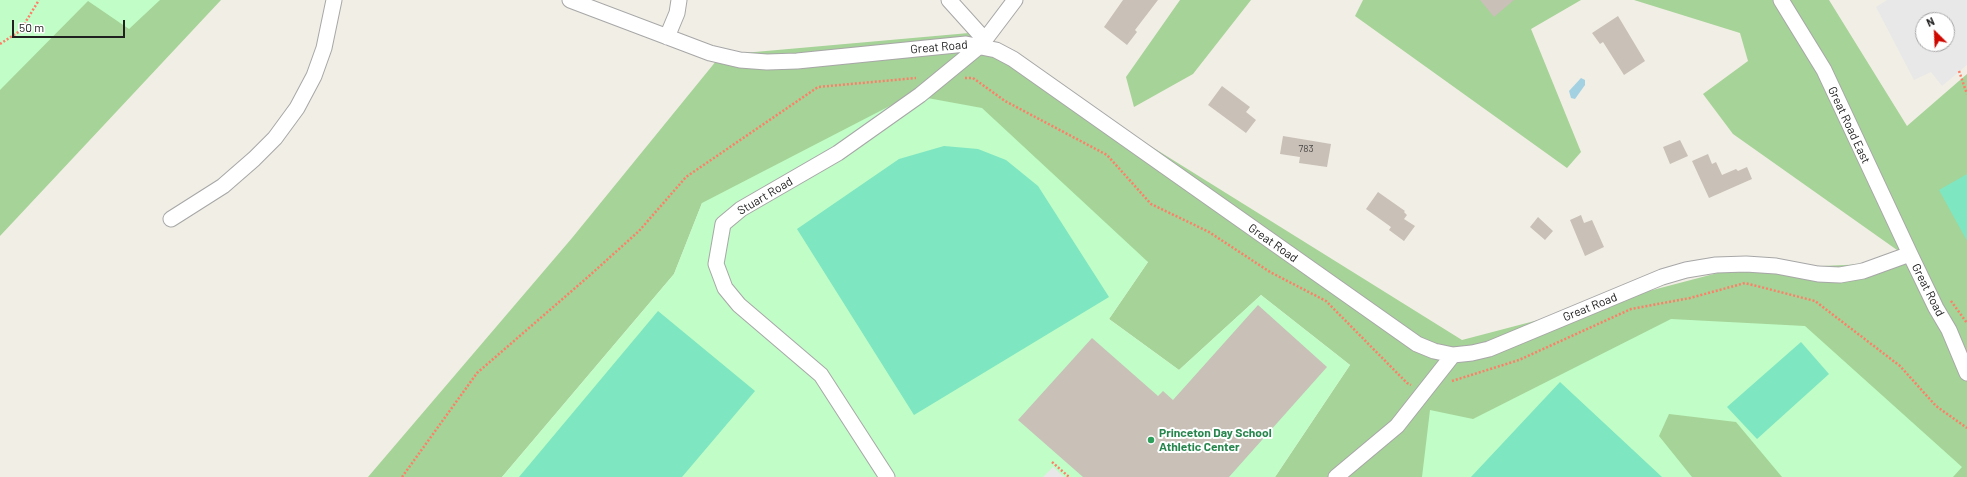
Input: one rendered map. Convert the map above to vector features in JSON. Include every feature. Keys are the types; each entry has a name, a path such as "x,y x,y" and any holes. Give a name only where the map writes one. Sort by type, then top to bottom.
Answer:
{"street":[{"path":"171,219 223,186 275,138 297,108 314,76 324,48 334,0"},
{"name":"Great Road","path":"570,0 710,53 740,60 767,62 797,61 983,43 1013,59 1416,344 1434,351 1453,355 1489,349 1662,277 1686,270 1716,265 1746,264 1776,266 1818,274 1840,275 1862,271 1910,254 1936,308 1949,330 1967,374"},
{"path":"666,37 677,13 679,0"},
{"path":"949,0 983,43"},
{"name":"Stuart Road","path":"887,477 821,375 739,305 725,288 716,264 723,224 741,209 838,153 920,95 983,43 1016,0"},
{"name":"Great Road East","path":"1781,0 1824,70 1910,254"},
{"name":"Great Road","path":"1949,330 1967,344"},
{"path":"1336,477 1397,426 1453,355"}],"path":[{"path":"0,44 20,31 39,0"},
{"path":"1959,71 1967,94"},
{"path":"402,477 477,373 639,231 686,177 818,87 941,78 973,78 1006,100 1107,155 1151,204 1210,232 1270,272 1326,301 1407,383 1425,390 1519,360 1631,309 1690,298 1745,283 1816,301 1900,366 1936,406 1967,428"},
{"path":"1052,462 1069,477"}],"green space":[{"path":"0,0 221,0 0,236"},
{"path":"0,0 160,0 129,29 88,1 0,90"},
{"path":"1180,0 1251,0 1193,74 1134,107 1126,77"},
{"path":"1363,0 1581,0 1531,29 1581,152 1567,168 1355,16"},
{"path":"1634,0 1829,0 1907,126 1967,74 1967,477 1275,477 1350,365 1261,295 1179,370 1109,319 1148,262 702,203 674,274 502,477 368,477 572,238 721,55 969,33 1462,340 1729,270 1914,262 1733,134 1703,94 1748,61 1740,33"},
{"path":"911,95 982,108 1148,262 1109,319 1179,370 1261,295 1350,365 1275,477 502,477 674,274 702,203"},
{"path":"944,146 978,149 1006,160 1038,186 1109,297 914,415 797,229 899,159"},
{"path":"1967,174 1967,241 1939,190"},
{"path":"658,311 755,391 682,477 519,477"},
{"path":"1671,319 1805,326 1962,467 1953,477 1782,477 1736,422 1669,414 1659,436 1692,477 1422,477 1430,410 1473,419"},
{"path":"1801,342 1829,374 1757,439 1727,407"},
{"path":"1560,382 1662,477 1471,477"}],"shaded area":[{"path":"1887,0 1967,0 1967,65 1942,86 1931,72 1914,80 1876,7"},
{"path":"1053,467 1064,477 1043,477"}],"water":[{"path":"1581,78 1585,80 1585,85 1575,99 1571,98 1569,91"}],"building":[{"path":"1123,0 1158,0 1135,30 1137,32 1127,45 1104,27"},
{"path":"1480,0 1514,0 1494,17"},
{"path":"1618,16 1645,61 1624,75 1603,42 1600,44 1592,33"},
{"path":"1222,86 1250,107 1246,112 1256,120 1246,133 1208,105"},
{"path":"1283,136 1331,144 1327,167 1299,163 1300,157 1280,154"},
{"path":"1680,140 1688,156 1670,164 1663,147"},
{"path":"1708,154 1712,164 1716,162 1722,175 1736,169 1738,171 1747,167 1752,179 1709,198 1692,161"},
{"path":"1378,192 1405,211 1404,212 1407,215 1404,219 1415,226 1404,241 1389,230 1391,227 1366,209"},
{"path":"1581,215 1584,223 1592,220 1604,247 1585,256 1570,220"},
{"path":"1538,217 1553,231 1545,240 1530,227"},
{"path":"1258,305 1327,367 1229,477 1083,477 1018,420 1092,338 1158,396 1163,391 1173,400"}],"place":[{"name":"Princeton Day School Athletic Center","path":"1151,440"}]}
